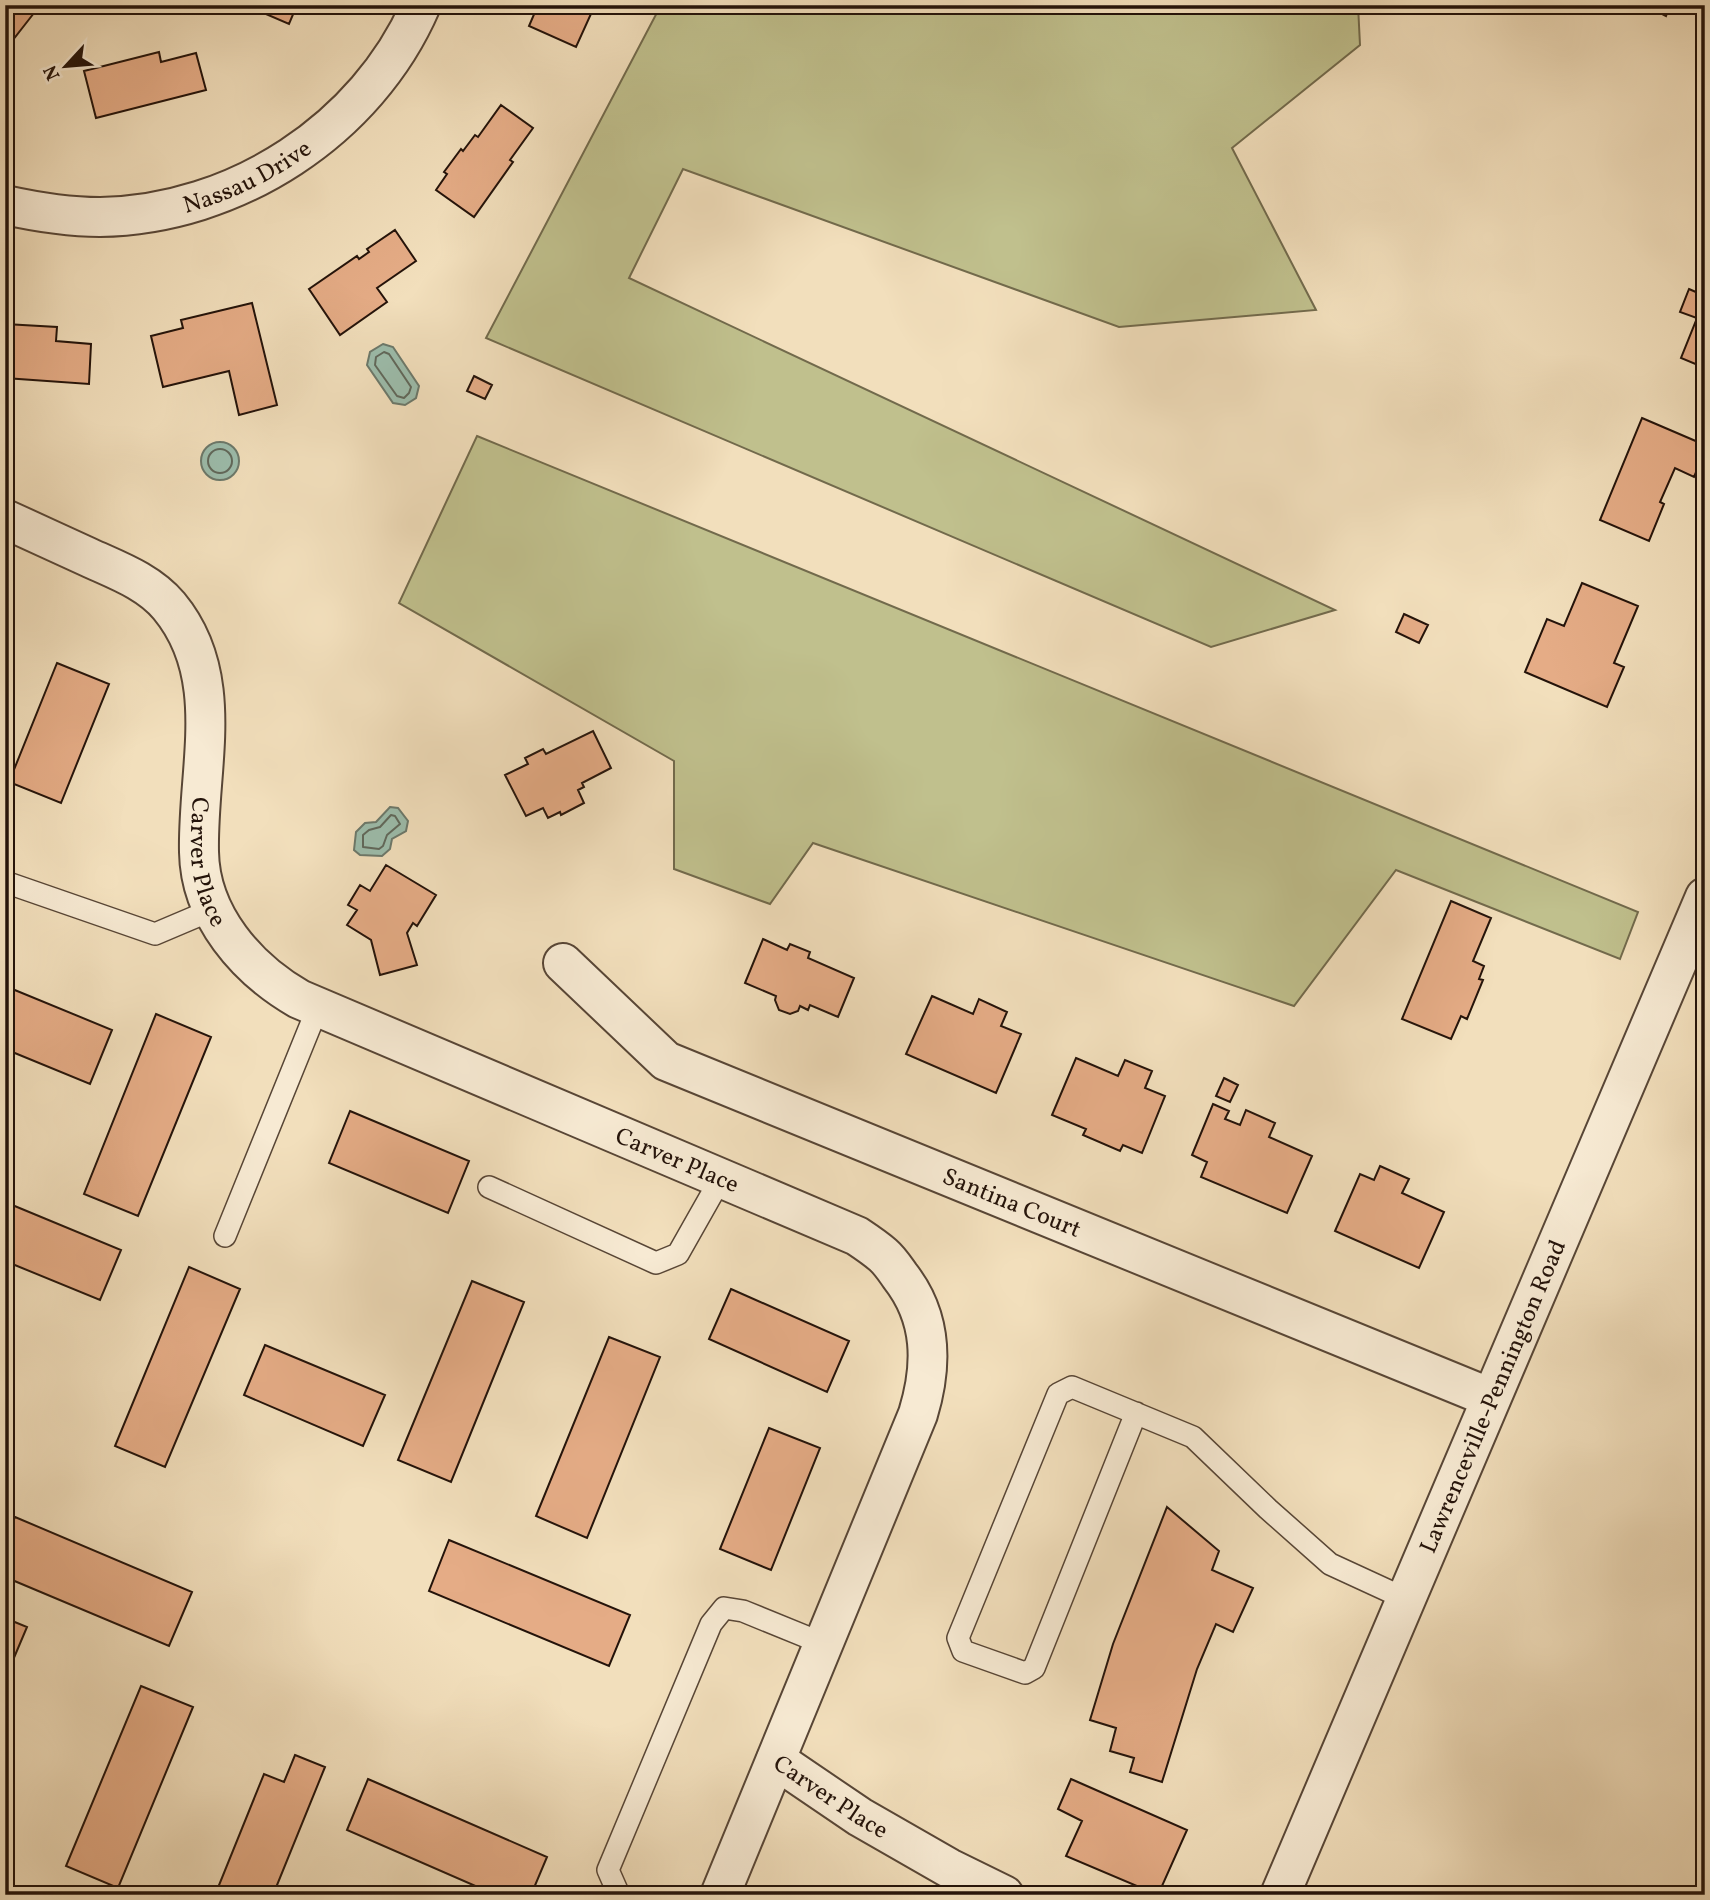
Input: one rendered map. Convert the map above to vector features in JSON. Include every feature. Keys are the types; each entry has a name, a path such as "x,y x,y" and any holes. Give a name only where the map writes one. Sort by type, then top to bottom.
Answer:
{"street":[{"name":"Nassau Drive","path":"5,205 44,214 101,217 156,211 211,198 262,175 310,145 356,103 391,59 421,5"},
{"name":"Carver Place","path":"5,519 138,580 168,604 188,634 202,669 206,701 199,855 206,891 224,931 247,961 278,987 318,1007 857,1236 885,1256 910,1288 923,1318 929,1352 927,1384 918,1414 776,1760 860,1817 949,1868 1004,1895"},
{"name":"Lawrenceville-Pennington Road","path":"1280,1895 1705,897"},
{"name":"Santina Court","path":"563,963 666,1061 1491,1398"},
{"path":"720,1895 776,1760"}],"lane":[{"path":"5,882 155,934 214,908"},
{"path":"225,1236 318,1007"},
{"path":"489,1187 656,1262 678,1254 721,1178"},
{"path":"1136,1413 1034,1668 1025,1673 963,1651 958,1638 1058,1394 1072,1387 1136,1413 1193,1437 1330,1564 1406,1599"},
{"path":"620,1895 608,1870 711,1624 724,1608 743,1611 824,1644"}],"green space":[{"path":"661,5 1358,5 1360,45 1232,148 1316,310 1119,327 683,169 629,278 1335,610 1211,647 486,338"},
{"path":"477,436 1638,912 1620,959 1396,870 1294,1006 813,843 770,904 674,869 674,761 399,603"}],"water":[{"path":"383,344 393,347 419,386 416,398 405,405 393,403 367,365 370,352"},
{"path":"220,442 234,447 239,461 234,475 220,480 206,475 201,461 206,447"},
{"path":"390,807 398,808 408,821 406,831 392,839 390,849 382,856 360,855 354,850 356,832 365,823 376,822"}],"building":[{"path":"5,5 24,5 34,13 5,50"},
{"path":"253,5 297,5 289,24 252,8"},
{"path":"538,5 595,5 576,47 529,26"},
{"path":"1645,5 1670,5 1666,16"},
{"path":"159,52 161,62 196,53 206,90 96,118 84,71"},
{"path":"501,105 533,128 510,160 513,162 474,217 436,190 447,174 444,172 461,149 463,151 475,135 478,137"},
{"path":"395,230 416,261 377,288 387,302 340,335 309,289 357,256 359,259 369,252 367,249"},
{"path":"1689,289 1705,296 1705,368 1681,358 1697,318 1680,312"},
{"path":"252,303 277,405 239,415 229,371 163,387 151,336 183,328 181,320"},
{"path":"5,324 57,327 56,341 91,344 89,384 5,378"},
{"path":"474,376 492,385 485,399 467,391"},
{"path":"1642,418 1705,445 1694,477 1675,468 1660,502 1664,504 1649,541 1600,520"},
{"path":"1582,583 1638,606 1614,663 1624,667 1607,707 1525,672 1547,619 1564,626"},
{"path":"1404,614 1428,625 1419,643 1396,632"},
{"path":"57,663 109,684 61,803 9,782"},
{"path":"593,731 611,768 582,783 584,787 578,790 584,803 561,815 560,812 548,818 543,808 526,816 505,775 528,764 525,758 543,749 546,754"},
{"path":"386,865 436,895 417,926 413,923 407,933 417,965 380,975 371,940 347,925 357,910 348,905 360,885 370,891"},
{"path":"1451,901 1491,918 1473,961 1484,966 1479,979 1483,980 1467,1019 1461,1016 1451,1039 1402,1019"},
{"path":"763,939 787,950 790,944 810,952 808,958 854,978 838,1017 810,1005 808,1010 800,1006 798,1011 790,1014 779,1010 776,996 745,983"},
{"path":"5,986 112,1030 90,1084 5,1049"},
{"path":"932,996 973,1014 979,999 1007,1012 1001,1026 1021,1034 996,1093 906,1054"},
{"path":"156,1014 211,1037 138,1216 84,1194"},
{"path":"1076,1058 1118,1076 1125,1060 1152,1071 1145,1088 1165,1096 1142,1153 1123,1145 1120,1151 1083,1135 1086,1129 1052,1115"},
{"path":"1224,1078 1238,1085 1230,1102 1216,1096"},
{"path":"1213,1104 1229,1111 1225,1119 1240,1125 1246,1110 1275,1123 1269,1137 1312,1156 1287,1213 1201,1177 1207,1162 1192,1155"},
{"path":"350,1111 469,1161 448,1213 329,1163"},
{"path":"1380,1166 1409,1179 1402,1193 1444,1212 1419,1268 1335,1231 1360,1174 1374,1180"},
{"path":"5,1202 121,1250 100,1300 5,1261"},
{"path":"189,1267 240,1289 165,1467 115,1446"},
{"path":"472,1281 524,1302 451,1482 398,1460"},
{"path":"731,1289 849,1341 827,1392 709,1339"},
{"path":"609,1337 660,1357 587,1538 536,1516"},
{"path":"265,1345 385,1395 363,1446 244,1395"},
{"path":"769,1428 820,1448 771,1570 720,1549"},
{"path":"1167,1507 1219,1551 1212,1570 1253,1588 1233,1632 1216,1624 1197,1669 1162,1782 1130,1772 1134,1758 1110,1751 1116,1728 1090,1720 1113,1644"},
{"path":"15,1517 192,1592 169,1646 5,1577 5,1539"},
{"path":"449,1540 630,1615 609,1666 429,1591"},
{"path":"5,1618 27,1627 5,1679"},
{"path":"141,1686 193,1707 118,1888 66,1866"},
{"path":"295,1755 325,1767 273,1895 215,1895 264,1774 284,1782"},
{"path":"368,1779 547,1857 531,1895 496,1895 347,1830"},
{"path":"1071,1779 1187,1830 1158,1895 1066,1856 1082,1821 1058,1809"}]}
